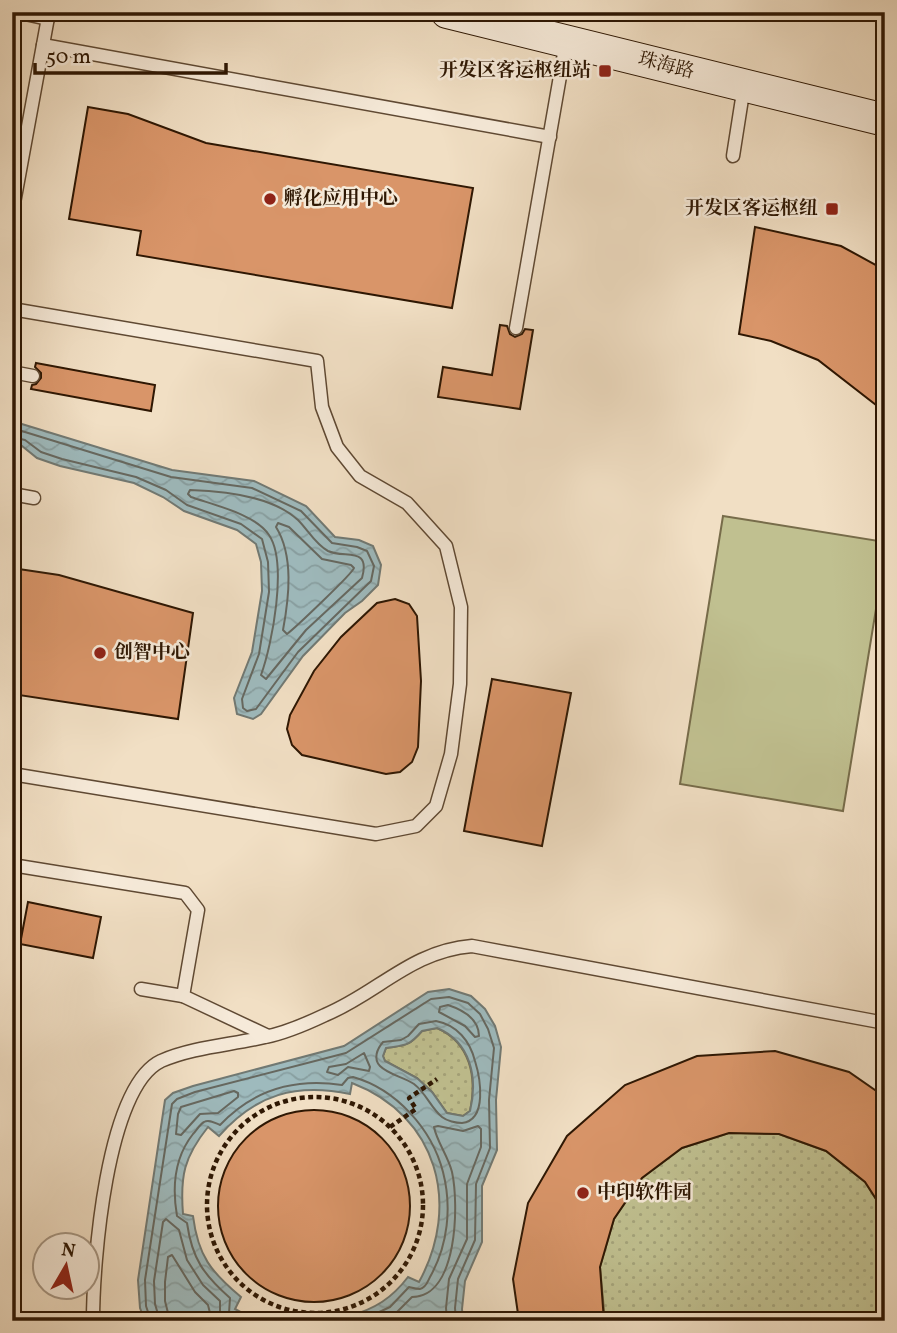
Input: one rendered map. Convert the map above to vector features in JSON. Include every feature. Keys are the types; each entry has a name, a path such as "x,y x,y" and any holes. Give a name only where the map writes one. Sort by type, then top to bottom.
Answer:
{"main road":[{"name":"珠海路","path":"463,14 885,121"}],"lane":[{"path":"12,214 49,15 16,12"},
{"path":"516,328 566,41"},
{"path":"43,45 550,137"},
{"path":"733,156 744,86"},
{"path":"12,309 317,361 322,407 337,447 360,476 407,503 446,546 461,607 460,684 451,754 436,806 416,826 376,834 12,774"},
{"path":"12,372 33,376"},
{"path":"12,494 34,498"},
{"path":"12,865 185,893 198,910 183,996"},
{"path":"93,1321 95,1250 110,1163 131,1093 146,1071 179,1055 268,1037 333,1012 397,971 432,954 455,947 472,946 885,1023"},
{"path":"141,989 183,996 268,1037"}],"path":[{"path":"390,1127 416,1109 409,1098 437,1079"},
{"path":"306,1097 336,1099 365,1109 390,1127 410,1152 421,1180 424,1211 418,1242 403,1269 382,1292 354,1307 324,1313 292,1311 264,1300 239,1282 220,1258 209,1229 207,1199 213,1169 227,1141 249,1120 276,1104 306,1097"},
{"path":"290,1321 292,1311"}],"green space":[{"path":"723,516 885,542 843,811 680,784"},
{"path":"437,1028 457,1043 469,1063 472,1099 470,1111 463,1116 447,1113 432,1092 417,1078 385,1061 383,1056 386,1048 406,1044 422,1031"},
{"path":"729,1133 779,1134 826,1151 865,1182 885,1213 885,1321 605,1321 600,1267 614,1219 642,1178 682,1148"}],"water":[{"path":"12,421 172,470 254,481 306,506 335,537 359,540 373,546 381,565 378,585 345,613 303,656 261,714 253,719 237,714 234,698 252,652 262,591 261,562 256,544 237,530 184,511 134,483 37,458 22,446 12,444"},
{"path":"449,989 471,996 485,1009 495,1026 501,1047 496,1100 497,1150 482,1186 482,1242 465,1281 463,1321 350,1321 349,1316 382,1302 408,1277 419,1282 432,1253 438,1223 439,1194 434,1166 422,1140 405,1117 381,1098 352,1083 350,1094 295,1091 262,1101 247,1110 219,1136 208,1127 185,1168 183,1214 193,1216 202,1253 214,1271 241,1297 235,1309 257,1321 145,1321 140,1308 138,1280 165,1100 173,1093 193,1086 344,1046 428,992","holes":["437,1028 449,1034 464,1052 472,1074 470,1111 463,1116 447,1113 432,1092 417,1078 385,1061 383,1056 386,1048 406,1044 422,1031"]}],"building":[{"path":"88,107 128,114 206,143 473,188 452,308 137,255 141,231 69,219"},
{"path":"755,227 841,246 885,270 885,412 818,360 771,341 739,334"},
{"path":"500,325 507,326 510,334 515,337 525,329 533,330 520,409 438,397 443,367 492,375"},
{"path":"36,363 155,385 151,411 31,389 41,378 41,373 35,367"},
{"name":"创智中心","path":"12,568 59,575 193,613 178,719 12,694"},
{"path":"395,599 409,604 417,616 421,681 418,747 412,762 400,772 386,774 302,755 292,745 287,729 290,715 314,671 341,637 377,603"},
{"path":"492,679 571,693 542,846 464,831"},
{"path":"28,902 101,917 93,958 20,944"},
{"name":"中印软件园","path":"775,1051 849,1072 885,1097 885,1213 865,1182 826,1151 779,1134 729,1133 682,1148 642,1178 614,1219 600,1267 604,1321 519,1321 513,1279 528,1203 567,1136 625,1085 697,1056"},
{"path":"314,1110 351,1117 382,1138 403,1169 410,1206 403,1243 382,1274 351,1295 314,1302 277,1295 246,1274 225,1243 218,1206 225,1169 246,1138 277,1117"}],"place":[{"name":"开发区客运枢纽站","path":"605,71"},
{"name":"孵化应用中心","path":"270,199"},
{"name":"开发区客运枢纽","path":"832,209"},
{"name":"创智中心","path":"100,653"},
{"name":"中印软件园","path":"583,1193"}]}
